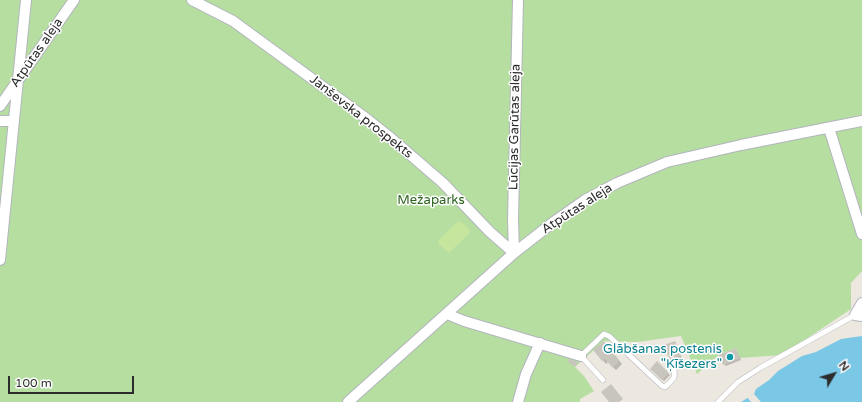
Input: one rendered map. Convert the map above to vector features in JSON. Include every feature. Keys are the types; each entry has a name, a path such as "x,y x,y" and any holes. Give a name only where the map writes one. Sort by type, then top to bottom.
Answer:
{"street":[{"path":"0,260 26,0"},
{"name":"Atpūtas aleja","path":"0,106 74,0"},
{"name":"Janševska prospekts","path":"192,0 233,21 363,116 443,183 490,232 514,253"},
{"name":"Lūcijas Garūtas aleja","path":"514,253 513,219 518,0"},
{"path":"0,121 13,121"},
{"name":"Atpūtas aleja","path":"348,402 514,253 585,200 617,183 667,162 741,145 862,122"},
{"path":"829,128 862,234"},
{"path":"859,316 862,303"},
{"path":"447,314 464,321 581,356"},
{"path":"518,402 526,374 540,343"}],"lane":[{"path":"718,402 738,382 760,368 859,316"},
{"path":"603,380 581,356 604,334 606,334 662,386 665,387 674,379 676,375 674,364"}],"green space":[{"name":"Mežaparks","path":"0,0 862,0 862,271 851,283 851,309 782,355 740,358 736,348 719,355 697,374 681,336 637,342 604,341 575,367 584,376 594,391 580,399 580,402 0,402"},
{"path":"458,221 470,230 469,234 449,253 439,244 438,241"}],"water":[{"path":"862,336 862,402 741,402 754,394 756,389 769,380 778,371 802,356 816,352 841,339"}],"pier":[{"path":"754,394 761,402 751,402 747,397"}],"building":[{"path":"604,341 619,361 613,368 605,359 602,361 593,350"},
{"path":"675,341 681,356 670,360 664,345"},
{"name":"Glābšanas postenis \"Ķīšezers\"","path":"736,348 740,358 723,365 719,355"},
{"path":"569,359 578,362 575,367 567,361"},
{"path":"657,361 669,373 662,380 650,369"},
{"path":"611,384 623,399 619,402 609,402 601,392"}],"place":[{"name":"Glābšanas postenis \"Ķīšezers\"","path":"730,357"}]}
